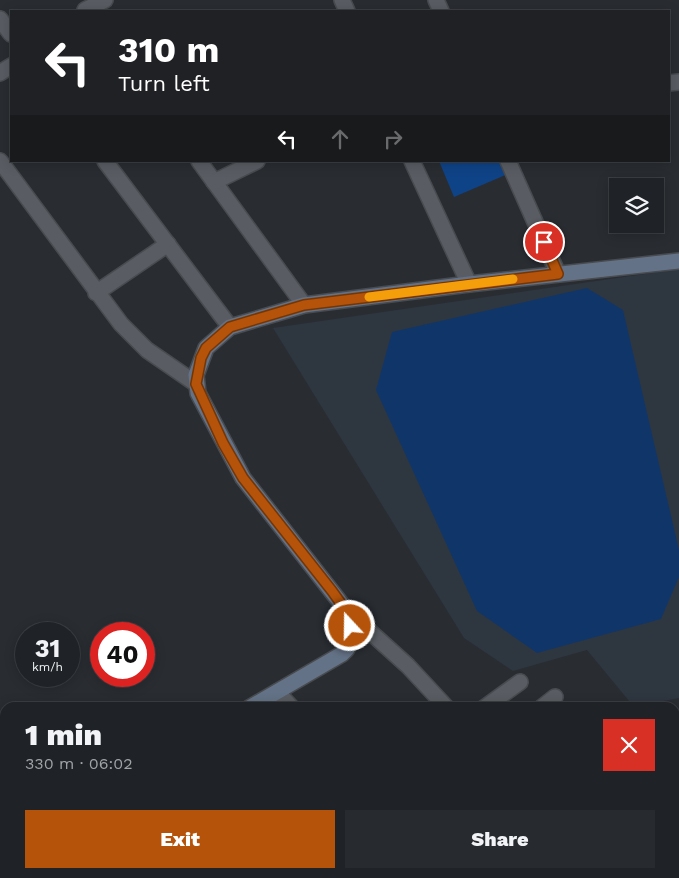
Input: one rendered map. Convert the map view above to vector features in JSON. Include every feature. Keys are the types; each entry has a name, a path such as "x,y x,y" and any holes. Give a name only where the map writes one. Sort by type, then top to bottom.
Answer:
{"street":[{"path":"83,7 106,0"},
{"path":"0,19 10,33"},
{"path":"0,161 96,293 121,324 147,350 196,384 223,443 243,478 347,612 408,666 441,702"},
{"path":"106,162 230,327"},
{"path":"200,162 304,305"},
{"path":"214,182 255,162"},
{"path":"412,162 469,284"},
{"path":"508,162 558,274"},
{"path":"96,293 168,244"},
{"path":"196,384 201,358 206,348 230,327 304,305 469,284 679,261"},
{"path":"260,702 342,654 347,649 350,638 347,612"},
{"path":"492,702 520,682"},
{"path":"278,692 287,702"},
{"path":"549,702 555,697"}],"shaded area":[{"path":"679,269 679,698 659,702 630,702 587,650 513,671 464,638 273,328"},
{"path":"587,288 623,310 679,550 679,577 661,619 537,653 477,611 376,390 392,332"}],"building":[{"path":"439,162 505,162 510,173 454,197"}],"slow traffic":[{"path":"369,297 513,279"}],"route":[{"path":"350,626 347,612 243,478 223,443 198,393 196,384 196,375 206,348 217,336 230,327 274,312 304,305 558,274 544,242"}]}
